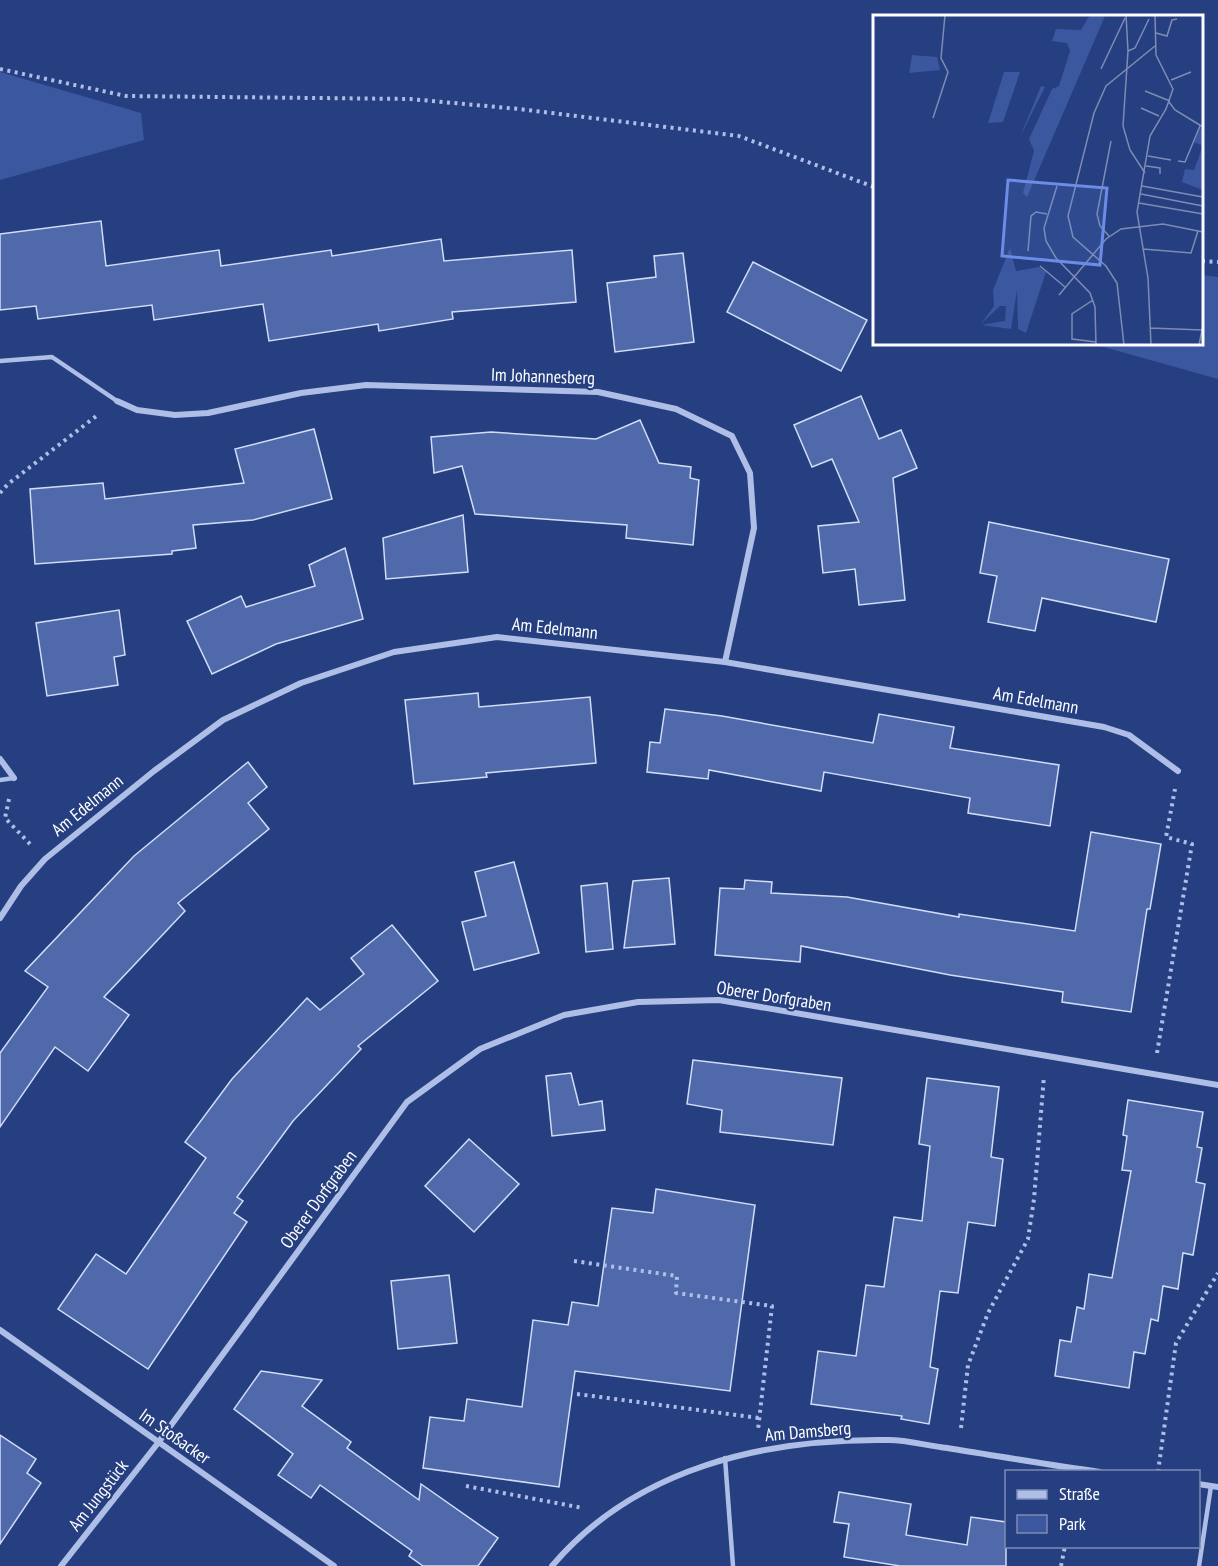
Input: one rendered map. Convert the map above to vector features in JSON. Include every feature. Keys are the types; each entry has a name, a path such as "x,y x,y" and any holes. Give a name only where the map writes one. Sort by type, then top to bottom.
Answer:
{"street":[{"name":"Im Johannesberg","path":"117,401 137,410 175,415 208,413 301,393 366,386 598,392 676,409 732,436 750,473 754,528 725,662"},
{"name":"Am Edelmann","path":"0,918 21,886 45,859 154,771 224,720 301,683 394,652 497,637 725,662 1104,727 1129,735 1179,771"},
{"path":"0,759 14,778"},
{"name":"Oberer Dorfgraben","path":"158,1443 408,1102 480,1049 564,1015 638,1002 719,1000 1218,1085"},
{"name":"Im Stoßacker","path":"0,1330 334,1566"},
{"name":"Am Damsberg","path":"552,1566 566,1549 608,1512 636,1495 678,1475 725,1458 800,1444 890,1440 1087,1470"},
{"name":"Am Jungstück","path":"61,1566 158,1443"}],"lane":[{"path":"0,361 52,357 117,401"},
{"path":"0,780 14,778"},
{"path":"725,1458 733,1566"},
{"path":"1199,1566 1214,1487"}],"path":[{"path":"0,69 126,96 410,99 519,109 739,136 873,187"},
{"path":"1203,261 1218,262"},
{"path":"0,493 8,483 117,401"},
{"path":"1154,1074 1192,844 1166,837 1179,771"},
{"path":"14,778 5,818 45,859"},
{"path":"958,1450 968,1365 988,1313 1028,1239 1034,1199 1046,1057"},
{"path":"574,1261 677,1276 676,1293 772,1306 759,1418 577,1394"},
{"path":"1158,1470 1176,1343 1218,1273"},
{"path":"466,1486 608,1512"},
{"path":"1061,1566 1065,1548"}],"green space":[{"path":"0,72 141,113 144,140 0,180"},
{"path":"1203,275 1218,277 1218,379 1097,345 1203,345"}],"building":[{"path":"101,221 106,266 219,250 221,266 331,250 332,256 441,239 444,261 572,250 576,302 452,312 453,319 379,331 378,324 269,341 263,304 154,320 152,305 38,319 36,306 0,310 0,234"},
{"path":"683,253 694,342 615,352 607,283 656,277 654,256"},
{"path":"753,262 867,320 841,371 727,312"},
{"path":"861,396 879,439 901,430 917,468 893,478 905,600 859,605 855,569 823,573 818,526 859,522 832,459 812,467 794,425"},
{"path":"640,420 659,463 691,467 690,478 699,480 693,545 626,538 627,525 475,514 462,466 434,473 431,437 491,432 596,439"},
{"path":"314,429 332,499 253,520 193,525 196,548 172,551 172,554 35,564 30,489 103,483 105,499 244,483 235,449"},
{"path":"463,515 468,572 386,579 383,538"},
{"path":"989,522 1169,559 1156,622 1042,598 1035,631 988,622 997,576 980,573"},
{"path":"345,548 363,619 276,644 212,674 187,621 241,596 246,607 315,586 309,565"},
{"path":"119,610 125,655 114,657 118,685 47,696 36,623"},
{"path":"478,693 479,707 590,697 596,763 486,773 487,777 414,784 405,700"},
{"path":"665,709 722,716 873,743 879,714 954,727 950,748 1059,765 1050,826 968,813 970,798 824,772 821,791 709,770 708,779 647,772 650,742 660,743"},
{"path":"248,762 267,787 248,803 269,829 178,903 185,911 104,997 129,1015 88,1071 55,1047 0,1127 0,1053 48,987 25,971 134,856"},
{"path":"1091,832 1161,844 1150,909 1147,909 1131,1012 1062,1002 1063,992 950,975 801,946 800,962 715,955 720,888 744,889 745,880 772,882 771,893 847,897 959,917 959,914 1075,931"},
{"path":"514,862 539,953 474,970 462,922 486,916 475,872"},
{"path":"669,878 675,944 624,948 633,881"},
{"path":"607,883 613,949 586,952 581,886"},
{"path":"392,925 438,981 358,1046 361,1049 293,1121 237,1197 243,1201 234,1213 247,1222 148,1369 58,1309 96,1254 126,1274 206,1158 185,1142 232,1079 307,998 320,1010 364,974 351,958"},
{"path":"693,1060 842,1078 833,1145 720,1132 722,1110 687,1104"},
{"path":"571,1073 579,1105 602,1101 605,1130 552,1136 546,1076"},
{"path":"927,1078 999,1087 991,1157 1003,1159 995,1226 968,1222 958,1293 940,1291 930,1367 938,1369 929,1424 901,1419 902,1416 811,1404 818,1351 856,1356 866,1285 884,1287 894,1217 922,1221 930,1146 919,1144"},
{"path":"1128,1100 1203,1112 1197,1147 1202,1148 1196,1182 1205,1184 1193,1255 1183,1253 1178,1289 1163,1286 1158,1321 1151,1319 1145,1354 1134,1352 1129,1388 1055,1376 1060,1340 1071,1342 1077,1307 1084,1309 1089,1274 1112,1278 1131,1171 1122,1170 1127,1136 1123,1135"},
{"path":"469,1139 519,1184 474,1232 425,1186"},
{"path":"656,1189 755,1205 730,1391 575,1371 559,1487 423,1468 430,1417 464,1421 467,1399 522,1407 533,1320 568,1325 572,1302 598,1306 612,1208 653,1213"},
{"path":"449,1275 457,1343 398,1349 391,1281"},
{"path":"261,1371 322,1380 302,1406 351,1442 347,1448 419,1500 421,1484 498,1538 478,1566 423,1566 409,1556 412,1551 320,1485 311,1498 278,1475 293,1454 234,1409"},
{"path":"0,1435 36,1459 27,1473 41,1483 0,1544"},
{"path":"839,1492 911,1504 906,1535 967,1545 971,1517 1005,1522 1006,1566 900,1566 844,1557 849,1524 834,1522"}]}
